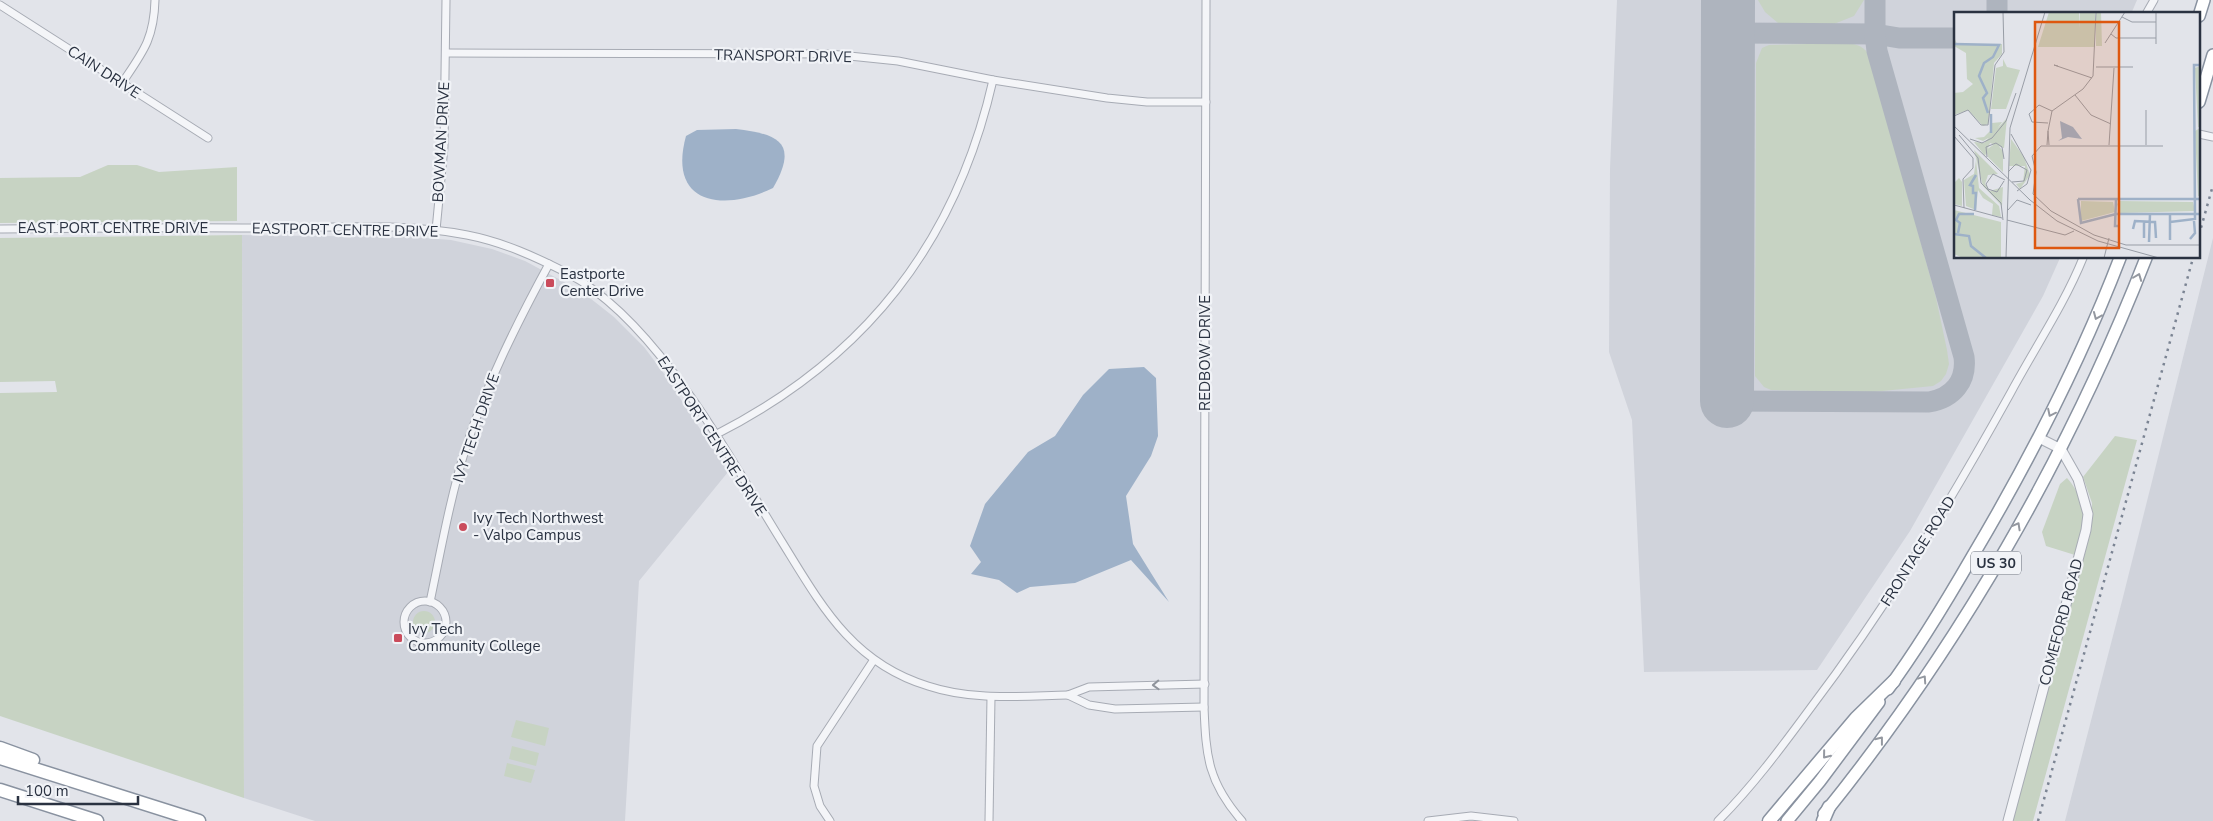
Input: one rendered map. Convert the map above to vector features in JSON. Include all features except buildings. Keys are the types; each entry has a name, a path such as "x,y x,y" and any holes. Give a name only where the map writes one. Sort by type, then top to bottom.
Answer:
{"highway":[{"path":"2200,13 2204,0"},
{"path":"2200,99 2213,55"},
{"name":"US 30","path":"1787,821 1820,781 1894,681 1949,597 2039,438 2097,316 2120,259"},
{"name":"US 30","path":"1818,821 1886,733 1935,662 1988,578 2060,449 2126,309 2146,259"},
{"path":"1769,821 1856,718 1894,681"},
{"path":"0,748 107,784 162,809"},
{"path":"0,758 199,821"},
{"path":"0,792 96,821"},
{"path":"1823,821 1829,807"}],"street":[{"path":"122,83 147,47 154,26 155,0"},
{"name":"BOWMAN DRIVE","path":"436,230 444,147 446,0"},
{"name":"REDBOW DRIVE","path":"1204,707 1206,0"},
{"path":"2147,12 2154,0"},
{"name":"CAIN DRIVE","path":"0,5 208,138"},
{"name":"TRANSPORT DRIVE","path":"446,53 830,54 898,61 993,80 1107,98 1147,102 1206,102"},
{"path":"715,434 747,418 820,369 847,344 912,272 936,232 964,178 977,142 993,80"},
{"path":"2200,134 2213,137"},
{"name":"EASTPORT CENTRE DRIVE","path":"226,228 436,230 469,235 504,245 549,264 591,288 640,332 672,371 715,434 819,603 849,640 873,661 897,674 929,687 992,697 1068,695 1090,687 1205,684"},
{"name":"EAST PORT CENTRE DRIVE","path":"0,229 226,228"},
{"name":"FRONTAGE ROAD","path":"1718,821 1735,804 1781,748 1844,664 1904,576 1958,488 2082,259"},
{"name":"IVY TECH DRIVE","path":"430,602 449,511 467,446 495,373 520,318 549,264"},
{"path":"2039,438 2060,449"},
{"name":"COMEFORD ROAD","path":"2008,821 2086,530 2088,514 2084,496 2078,478 2060,449"},
{"path":"430,602 442,610 445,624 444,630 435,640 422,643 410,637 404,626 406,612 416,603 430,602"},
{"path":"830,821 820,806 814,786 817,746 873,661"},
{"name":"EASTPORT CENTRE DRIVE","path":"1068,695 1089,705 1115,709 1204,707"},
{"path":"989,821 992,697"},
{"path":"1204,707 1209,766 1223,798 1242,821"},
{"path":"1428,821 1472,816 1514,821"}],"shaded area":[{"path":"1617,0 2137,0 2132,12 1954,12 1954,259 2060,259 2043,296 1910,531 1817,670 1644,672 1632,420 1609,352 1610,169"},
{"name":"Ivy Tech Northwest - Valpo Campus","path":"242,235 413,237 451,240 492,249 525,261 581,291 614,317 644,347 665,375 728,472 639,581 625,821 315,821 244,798"},
{"path":"2213,238 2213,821 2065,821 2122,601"}],"green space":[{"path":"1758,0 1864,0 1854,16 1834,24 1778,23 1765,12"},
{"path":"1847,43 1860,46 1870,56 1936,298 1949,364 1946,374 1941,381 1933,386 1872,392 1771,390 1764,387 1755,376 1756,63 1762,48 1769,45"},
{"path":"108,165 137,165 159,172 237,167 237,221 0,223 0,178 80,177"},
{"path":"242,235 244,798 0,716 0,393 57,392 55,381 0,382 0,238"},
{"path":"2115,436 2137,440 2033,821 2013,821 2092,527 2092,503 2083,477"},
{"path":"2067,478 2080,499 2085,523 2083,535 2075,555 2046,546 2042,532 2060,484"},
{"path":"424,611 434,618 435,622 428,632 424,633 414,626 413,622 420,612"},
{"path":"516,720 549,728 545,746 511,737"},
{"path":"512,746 539,753 536,766 509,759"},
{"path":"507,763 535,770 531,783 504,776"}],"water":[{"path":"736,129 764,134 780,144 784,151 781,173 773,188 754,195 736,200 719,200 704,197 692,189 685,177 682,159 686,136 697,130"},
{"path":"1144,367 1156,378 1158,436 1151,456 1126,496 1133,544 1169,602 1131,560 1075,583 1030,587 1017,593 999,580 971,574 981,562 970,546 985,504 1028,452 1055,436 1083,395 1109,369"}],"taxiway":[{"path":"1727,401 1929,402 1945,397 1961,381 1964,357 1877,51 1875,0"},
{"path":"1997,0 1997,12"},
{"path":"1728,33 1875,34 1899,38 1954,38"}],"runway":[{"path":"1727,401 1728,0"}],"railway":[{"path":"2200,231 2213,185"},
{"path":"2038,821 2193,259"}],"place":[{"name":"Eastporte Center Drive","path":"550,283"},
{"name":"Ivy Tech Northwest - Valpo Campus","path":"463,527"},
{"name":"Ivy Tech Community College","path":"398,638"}]}
